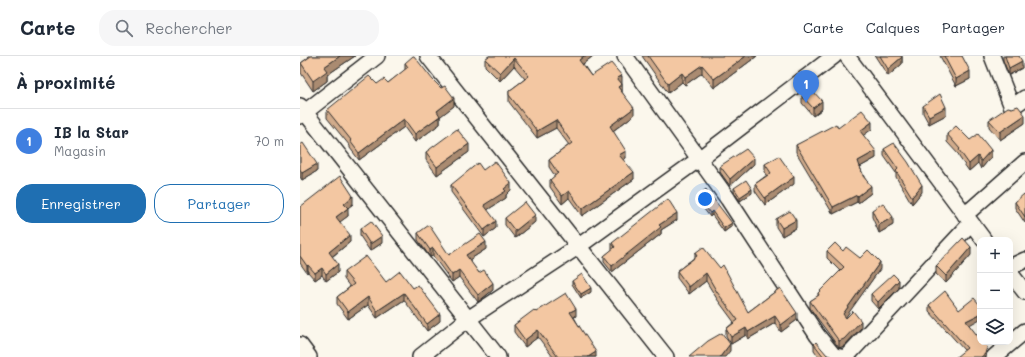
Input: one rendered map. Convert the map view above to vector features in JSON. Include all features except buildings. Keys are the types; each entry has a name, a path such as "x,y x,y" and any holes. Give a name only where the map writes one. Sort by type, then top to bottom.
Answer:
{"street":[{"path":"377,56 302,111 498,357"},
{"path":"428,56 580,246 666,357"},
{"path":"625,56 728,199 816,335 834,356 840,357"},
{"path":"420,357 468,319 580,246 699,159 834,56"},
{"path":"847,56 982,237"},
{"path":"992,56 1012,107 1025,98"},
{"path":"846,357 968,219 1025,162"},
{"path":"1013,266 1025,260"},
{"path":"1013,277 1025,292"},
{"path":"994,357 1025,331"},
{"path":"300,345 310,357"}],"place":[{"name":"IB la Star","path":"806,103"}]}
